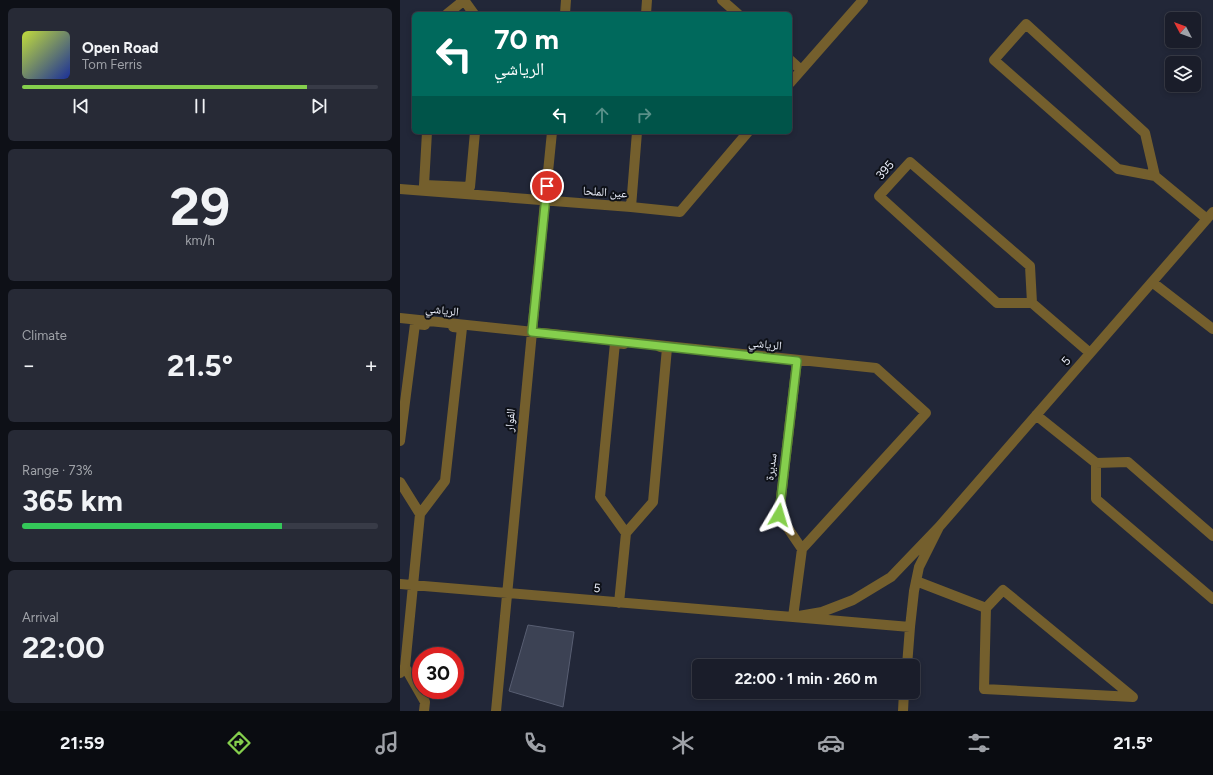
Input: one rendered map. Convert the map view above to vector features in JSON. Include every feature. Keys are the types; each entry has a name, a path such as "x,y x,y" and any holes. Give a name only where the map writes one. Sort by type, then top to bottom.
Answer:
{"street":[{"path":"449,12 464,0 473,12"},
{"path":"565,12 566,0"},
{"path":"646,12 647,0"},
{"path":"722,0 736,12"},
{"path":"792,81 863,0"},
{"path":"1155,176 1145,133 1026,24 994,60 1118,169 1155,176 1210,216"},
{"path":"792,62 801,70"},
{"path":"428,134 424,185 470,187 475,134"},
{"name":"الفوار","path":"496,711 552,134"},
{"path":"631,207 637,134"},
{"name":"عين الملحا","path":"400,189 680,212 746,134"},
{"name":"395","path":"910,162 1030,266 1032,303 997,303 879,196 910,162"},
{"name":"5","path":"793,617 822,612 853,600 891,577 939,527 1210,216"},
{"path":"1152,282 1213,332"},
{"path":"1032,303 1090,353"},
{"name":"الرياشي","path":"400,318 797,361 876,368 926,413 802,549"},
{"path":"400,441 414,324 462,328 445,481 420,514 402,670 425,702 424,711"},
{"path":"619,603 626,533 653,502 667,348 615,343 600,497 626,533"},
{"name":"سديرة","path":"797,361 779,515 802,549"},
{"path":"1036,415 1096,463 1128,462 1213,536"},
{"path":"1096,463 1096,499 1213,599"},
{"path":"400,482 420,514"},
{"name":"5","path":"400,584 910,627 919,567 939,527"},
{"path":"793,617 802,549"},
{"path":"916,581 986,608"},
{"path":"1003,590 1133,697 984,689 986,608 1003,590"},
{"path":"908,659 910,627"},
{"path":"903,711 904,699"}],"building":[{"path":"528,625 574,632 563,707 509,691"}],"route":[{"path":"547,186 532,332 797,361 779,515"}]}
